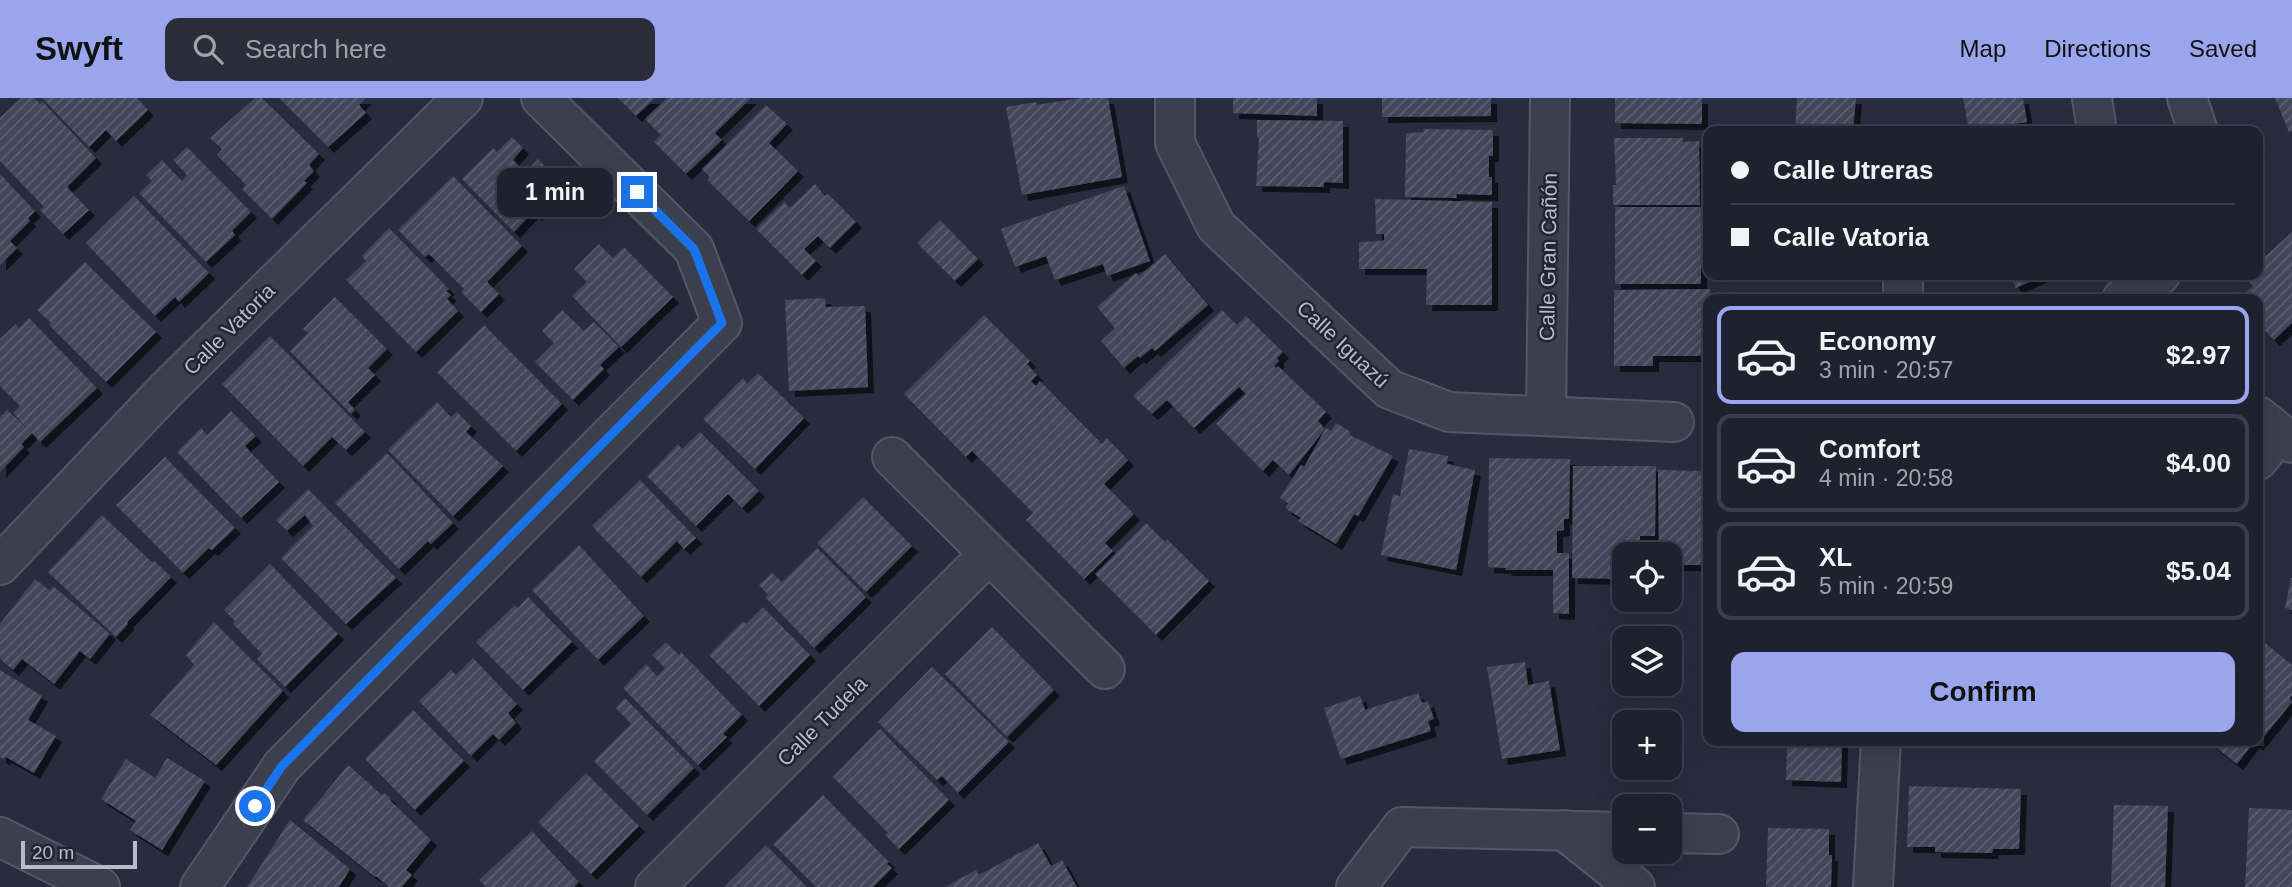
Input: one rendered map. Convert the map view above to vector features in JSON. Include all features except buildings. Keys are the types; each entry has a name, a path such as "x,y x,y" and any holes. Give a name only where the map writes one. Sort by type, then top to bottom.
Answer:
{"street":[{"name":"Calle Vatoria","path":"0,565 165,391 463,98"},
{"path":"200,887 282,766 722,323 694,249 541,98"},
{"name":"Calle Iguazú","path":"1175,98 1175,143 1216,226 1389,389 1449,412 1674,422"},
{"name":"Calle Gran Cañón","path":"1546,416 1550,98"},
{"path":"2092,98 2096,126"},
{"path":"2187,98 2195,126"},
{"path":"2130,294 2153,280"},
{"path":"892,457 1105,669"},
{"name":"Calle Tudela","path":"655,887 988,555"},
{"path":"1873,887 1881,746"},
{"path":"1356,887 1402,827 1612,832"},
{"path":"1564,830 1635,887"},
{"path":"1682,833 1719,834"},
{"path":"0,837 100,887"}],"route":[{"path":"255,806 282,766 722,323 694,249 637,192"}]}
